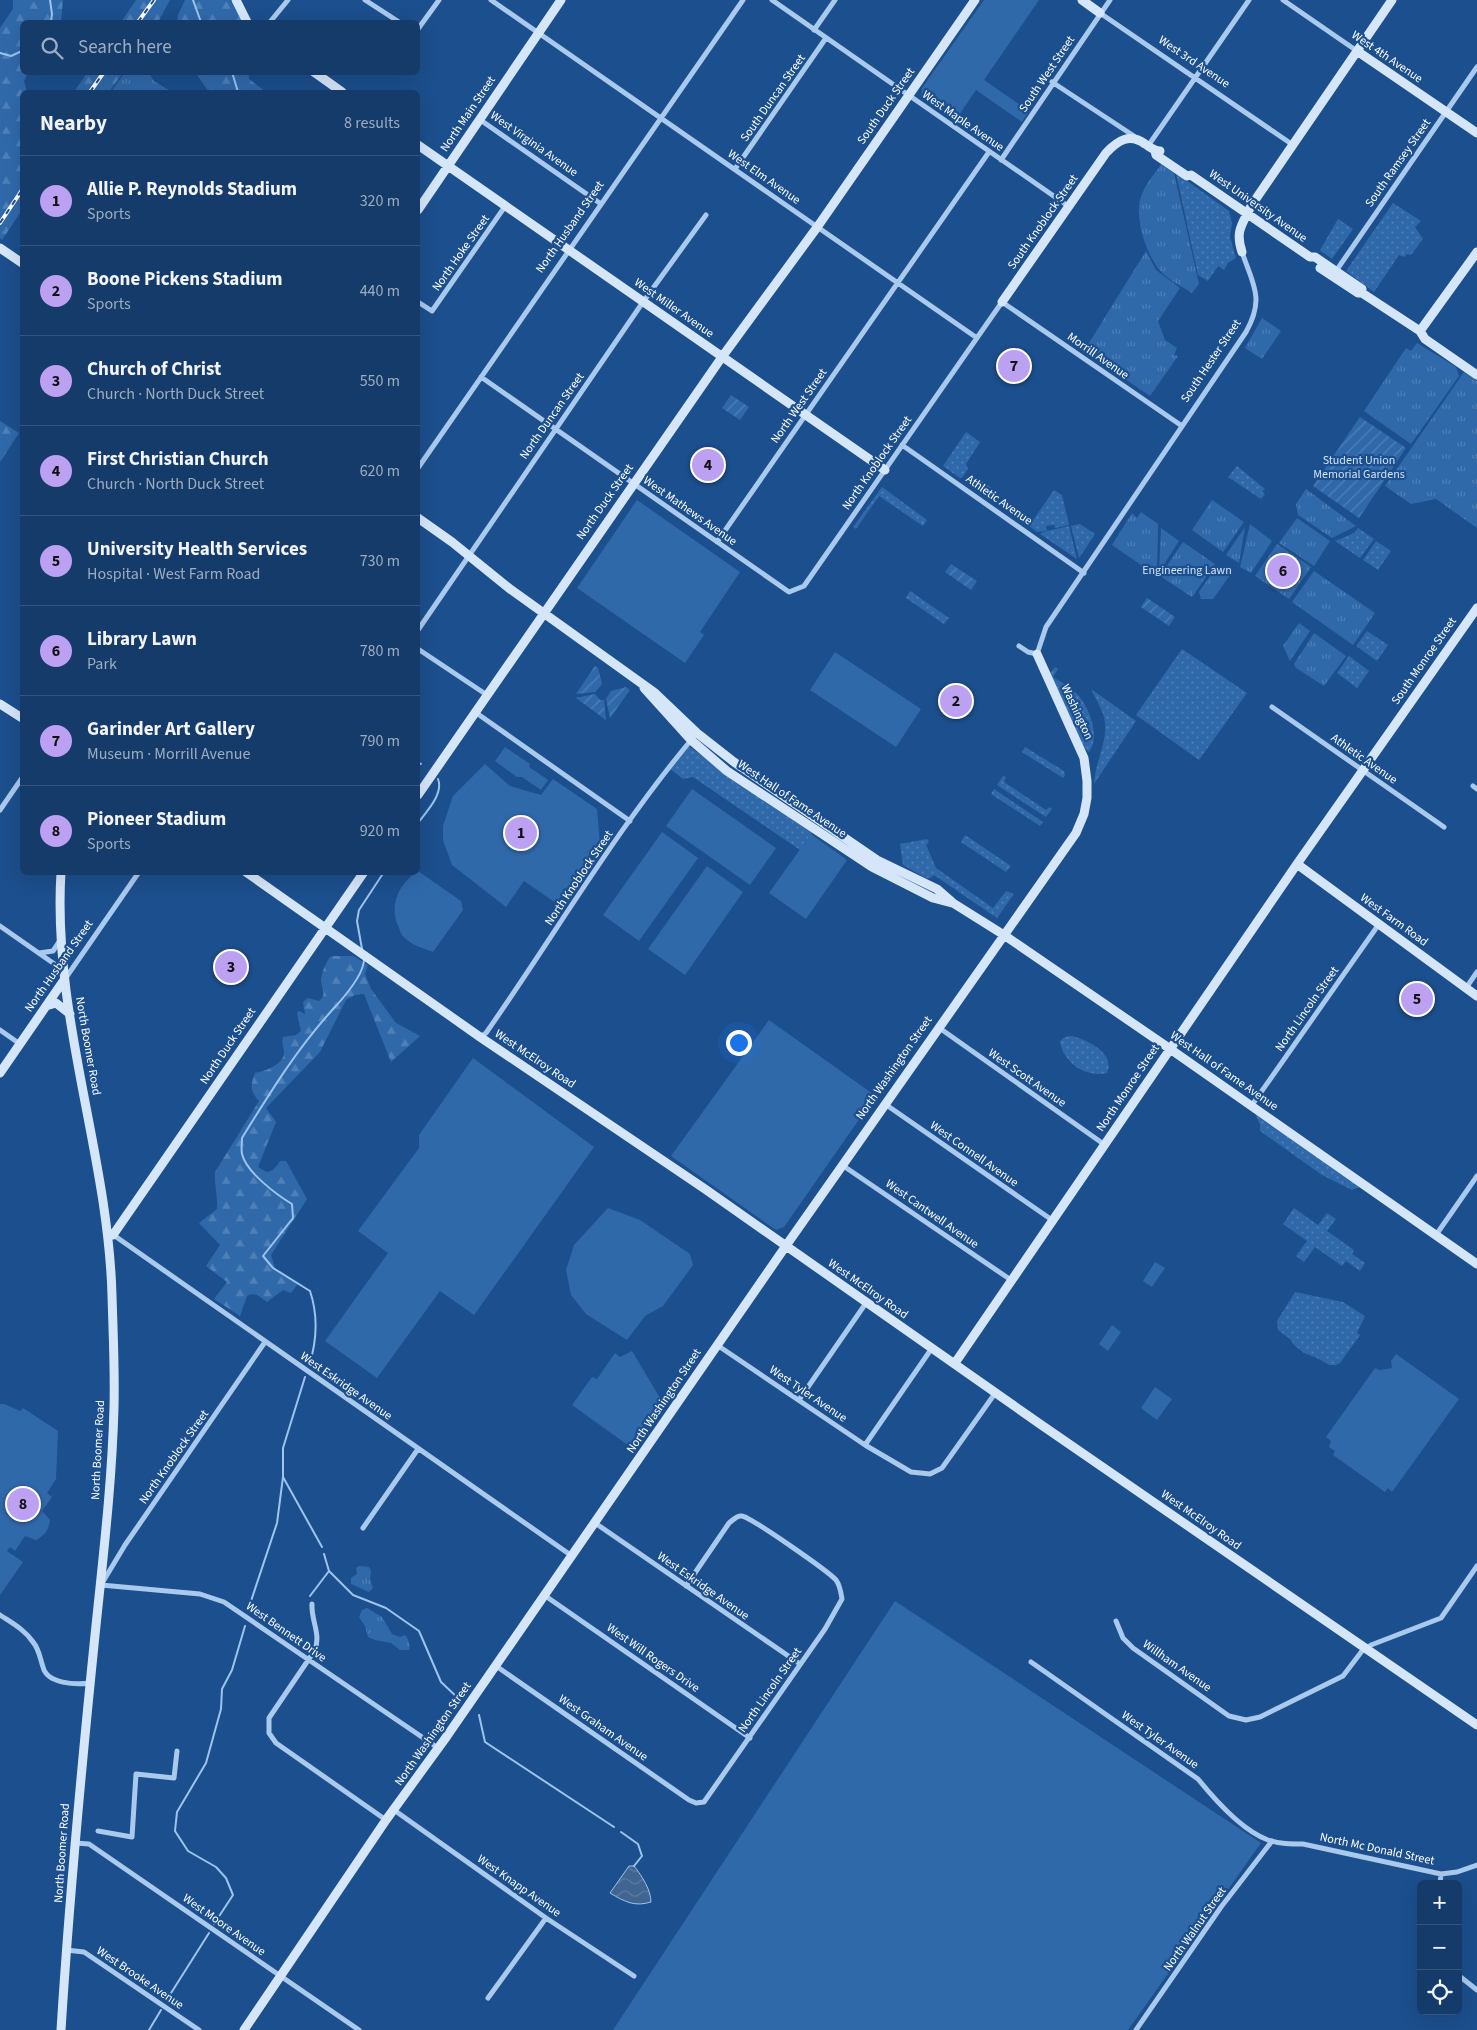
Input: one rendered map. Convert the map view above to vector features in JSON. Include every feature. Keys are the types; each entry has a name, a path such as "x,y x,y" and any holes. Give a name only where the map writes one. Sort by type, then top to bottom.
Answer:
{"main road":[{"path":"236,0 247,20"},
{"name":"North Main Street","path":"420,207 561,0"},
{"name":"South Duck Street","path":"818,226 975,0"},
{"name":"West 3rd Avenue","path":"1082,0 1100,13"},
{"name":"South Hester Street","path":"1242,252 1238,233 1247,214 1392,0"},
{"name":"West 4th Avenue","path":"1357,51 1477,133"},
{"path":"318,75 339,90"},
{"name":"South Knoblock Street","path":"1002,302 1106,153 1114,144 1124,138 1131,137 1139,140"},
{"name":"West University Avenue","path":"1139,140 1187,176 1191,175 1310,257 1315,257 1362,289 1362,292 1477,368"},
{"name":"West Miller Avenue","path":"420,146 885,470"},
{"name":"North Duck Street","path":"420,792 722,357 818,226"},
{"path":"0,248 20,262"},
{"path":"1422,333 1477,252"},
{"name":"West University Avenue","path":"1310,257 1311,261 1358,294 1362,292"},
{"name":"West University Avenue","path":"1422,333 1425,339 1477,375"},
{"name":"West Hall of Fame Avenue","path":"420,519 543,614 640,682 652,698 694,736 877,860 937,889 953,903 1004,935 1170,1048 1477,1264"},
{"name":"South Monroe Street","path":"1392,729 1477,608"},
{"name":"Washington","path":"1037,654 1084,758 1087,781"},
{"path":"1,704 20,718"},
{"name":"North Monroe Street","path":"955,1364 1010,1280 1105,1145 1296,864 1392,729"},
{"name":"North Washington Street","path":"244,2030 386,1820 496,1666 884,1104 1076,833 1084,814 1087,798 1087,781"},
{"name":"West Farm Road","path":"1296,864 1477,996"},
{"name":"North Boomer Road","path":"61,875 61,938 64,980 111,1234 114,1406 101,1584 90,1683 66,1950 62,2030"},
{"name":"West McElroy Road","path":"250,875 480,1037 705,1189 866,1303 997,1392 1040,1424 1477,1725"},
{"name":"North Duck Street","path":"111,1234 362,875"},
{"name":"North Husband Street","path":"0,1073 64,980"},
{"path":"46,1006 56,1004 70,1014"}],"street":[{"path":"272,20 288,0"},
{"path":"365,0 397,20"},
{"path":"420,29 440,0"},
{"name":"West Elm Avenue","path":"491,0 977,338"},
{"name":"North Husband Street","path":"420,465 743,0"},
{"name":"West Maple Avenue","path":"772,0 1068,206"},
{"path":"814,30 835,0"},
{"name":"South West Street","path":"1001,160 1052,82 1110,0"},
{"path":"1152,148 1196,78 1249,0"},
{"name":"West 4th Avenue","path":"1283,0 1357,51"},
{"name":"West 3rd Avenue","path":"1100,13 1293,145"},
{"name":"South Duncan Street","path":"735,169 826,38"},
{"name":"South Ramsey Street","path":"1336,271 1477,67"},
{"name":"West University Avenue","path":"1052,82 1139,140"},
{"name":"West Virginia Avenue","path":"479,119 601,204"},
{"path":"898,283 990,152"},
{"name":"North Hoke Street","path":"420,303 432,311 506,205"},
{"name":"North Duncan Street","path":"420,627 643,302 706,215"},
{"name":"South Hester Street","path":"1037,654 1046,627 1076,580 1084,573 1252,322 1256,310 1257,294 1242,252"},
{"name":"North West Street","path":"716,542 898,283"},
{"name":"South Knoblock Street","path":"977,338 1002,302"},
{"name":"Morrill Avenue","path":"1002,302 1182,426"},
{"name":"North Knoblock Street","path":"788,592 804,586 977,338"},
{"name":"West Mathews Avenue","path":"480,377 556,428 788,592"},
{"name":"Athletic Avenue","path":"902,445 1084,573"},
{"path":"1019,646 1028,652 1037,654"},
{"path":"420,650 487,695"},
{"name":"Athletic Avenue","path":"1272,707 1444,827"},
{"path":"475,712 630,821"},
{"name":"North Knoblock Street","path":"480,1037 486,1033 536,961 630,821 694,736"},
{"path":"0,810 20,781"},
{"name":"North Husband Street","path":"64,980 137,875"},
{"name":"North Lincoln Street","path":"1252,1105 1379,924"},
{"path":"0,926 63,970"},
{"path":"39,953 53,951 61,938"},
{"path":"1466,988 1477,972"},
{"name":"West Scott Avenue","path":"938,1027 1105,1145"},
{"path":"0,1030 20,1044"},
{"name":"West Connell Avenue","path":"884,1104 1052,1220"},
{"name":"West Cantwell Avenue","path":"842,1165 1010,1280"},
{"path":"1436,1235 1477,1176"},
{"name":"West Eskridge Avenue","path":"111,1234 572,1556"},
{"path":"799,1400 866,1303"},
{"name":"North Knoblock Street","path":"101,1584 125,1545 265,1342"},
{"name":"West Tyler Avenue","path":"717,1346 865,1445 911,1472 920,1474 930,1474 942,1468 997,1392"},
{"path":"865,1445 932,1348"},
{"path":"363,1528 418,1449"},
{"name":"North Lincoln Street","path":"686,1586 729,1523 734,1518 744,1516 763,1527 837,1581 842,1599 838,1609 708,1799 700,1804"},
{"name":"West Eskridge Avenue","path":"595,1523 800,1664"},
{"path":"1365,1648 1441,1618 1477,1566"},
{"name":"West Bennett Drive","path":"101,1584 200,1594 224,1602 438,1748"},
{"name":"West Will Rogers Drive","path":"544,1595 750,1738"},
{"path":"312,1604 312,1616 318,1637 315,1650 269,1718 268,1733 273,1740 386,1820"},
{"path":"0,1615 26,1633 35,1643 42,1659 43,1668 49,1675 58,1681 80,1684 90,1683"},
{"name":"Willham Avenue","path":"1116,1622 1123,1638 1133,1648 1235,1719 1246,1720 1260,1717 1344,1676 1365,1648"},
{"name":"West Tyler Avenue","path":"1031,1662 1198,1779 1212,1796 1246,1826 1272,1841"},
{"name":"West Graham Avenue","path":"496,1666 688,1800 700,1804"},
{"path":"98,1832 132,1837 136,1774 174,1778 177,1751"},
{"name":"West Knapp Avenue","path":"394,1810 546,1918 634,1976"},
{"name":"North Mc Donald Street","path":"1272,1841 1282,1844 1303,1844 1441,1874 1457,1872 1477,1865"},
{"name":"North Walnut Street","path":"1136,2030 1221,1907 1272,1841"},
{"name":"West Moore Avenue","path":"75,1843 89,1844 357,2029"},
{"path":"1440,1880 1441,1874"},
{"path":"488,1998 546,1918"},
{"name":"West Brooke Avenue","path":"66,1950 84,1952 199,2030"},
{"path":"1462,1978 1477,1990"}],"green space":[{"path":"13,0 63,0 61,20 20,20 20,75 27,75 24,81 26,90 20,90 20,213 2,240 0,238 0,28 13,9"},
{"path":"136,0 170,0 159,20 122,20"},
{"path":"185,0 230,0 241,20 177,20"},
{"path":"984,0 1039,0 984,80 1029,111 1022,122 976,90 955,121 921,97 922,88"},
{"path":"86,75 122,75 110,90 75,90"},
{"path":"123,75 150,75 154,81 169,90 112,90"},
{"path":"197,75 249,75 249,79 263,90 208,90"},
{"path":"1161,164 1174,173 1199,284 1192,293 1161,272 1153,261 1142,232 1139,212 1142,194"},
{"path":"1176,173 1229,211 1232,223 1230,237 1236,258 1228,263 1224,270 1218,266 1208,281 1198,275"},
{"path":"1393,203 1421,221 1415,227 1423,239 1411,255 1407,254 1404,257 1399,255 1374,292 1346,271"},
{"path":"1338,219 1353,229 1332,259 1320,250"},
{"path":"1146,251 1156,270 1180,288 1158,321 1165,340 1177,348 1174,355 1178,356 1150,396 1084,351"},
{"path":"1262,318 1281,331 1262,359 1245,348"},
{"path":"1417,343 1456,367 1459,376 1411,444 1364,411 1406,348 1411,351"},
{"path":"1464,372 1477,381 1477,528 1436,499 1411,504 1385,486"},
{"path":"731,395 749,407 740,420 722,408"},
{"name":"Student Union Memorial Gardens","path":"1360,417 1406,448 1359,518 1313,486"},
{"path":"0,421 19,433 0,462"},
{"path":"966,432 980,442 966,464 968,469 960,478 943,466"},
{"path":"1237,466 1265,489 1262,492 1265,494 1261,499 1228,477"},
{"path":"975,476 996,491 997,493 991,500 969,484 971,477"},
{"path":"882,487 927,520 923,526 879,496 856,529 853,527"},
{"path":"1306,489 1356,526 1332,538 1298,515 1296,504"},
{"path":"1054,490 1062,495 1069,525 1055,528 1054,525 1046,526 1047,531 1037,532 1029,526"},
{"path":"637,500 740,572 700,632 704,635 685,663 577,588"},
{"name":"Engineering Lawn","path":"1212,500 1244,522 1223,552 1192,530"},
{"path":"1141,512 1158,524 1157,576 1112,545 1132,513 1137,518"},
{"path":"1297,518 1330,541 1314,566 1279,543"},
{"path":"1080,524 1095,534 1079,558 1071,526"},
{"path":"1250,524 1272,541 1251,573 1240,567"},
{"path":"1069,526 1077,559 1040,534"},
{"path":"1245,527 1239,563 1226,555"},
{"path":"1161,528 1179,541 1159,572"},
{"path":"1358,528 1374,539 1360,558 1335,541 1354,533"},
{"path":"1376,541 1391,551 1378,570 1363,560"},
{"name":"Engineering Lawn","path":"1183,542 1215,564 1192,597 1160,576"},
{"path":"1277,544 1311,567 1289,599 1255,576"},
{"path":"951,564 977,581 971,590 945,572"},
{"path":"1217,566 1230,575 1213,599 1201,599 1199,592"},
{"path":"1314,571 1375,613 1353,645 1292,602"},
{"path":"910,591 949,618 944,624 906,598"},
{"path":"1147,598 1175,617 1169,626 1141,607"},
{"path":"1299,623 1310,631 1290,661 1283,646"},
{"path":"1367,631 1388,645 1377,661 1356,646"},
{"path":"1314,633 1346,656 1324,686 1296,668 1294,664"},
{"path":"1182,649 1247,693 1199,760 1136,715"},
{"path":"835,652 921,709 896,747 810,690"},
{"path":"1349,656 1369,671 1357,688 1337,673"},
{"path":"595,666 598,668 602,684 595,692 576,694"},
{"path":"1055,667 1058,669 1053,677 1076,693 1089,713 1094,730 1094,738 1089,752 1084,748 1050,673"},
{"path":"626,687 630,690 610,718 606,699 611,691"},
{"path":"1091,689 1136,721 1094,784 1104,740 1105,723 1102,711"},
{"path":"595,694 600,700 604,700 606,720 576,698"},
{"path":"687,745 812,833 800,850 693,777 683,779 669,768"},
{"path":"505,747 530,764 529,767 548,780 541,790 522,777 517,777 495,761"},
{"path":"1025,747 1064,771 1065,775 1063,778 1022,752"},
{"path":"485,764 510,786 541,795 553,779 597,809 600,844 556,903 524,881 506,907 452,865 443,840 443,826 453,796"},
{"path":"1003,776 1006,777 1004,782 1046,810 1050,807 1052,809 1046,817 997,785"},
{"path":"692,789 776,848 750,885 666,826"},
{"path":"994,789 1043,822 1040,826 991,794"},
{"path":"662,832 698,858 639,941 603,915"},
{"path":"811,834 847,860 806,919 769,893"},
{"path":"965,835 1011,866 1006,872 961,842"},
{"path":"927,839 929,842 926,845 936,868 993,908 1006,891 1014,894 997,918 934,875 926,878 903,865 900,844"},
{"path":"707,866 743,892 685,975 648,949"},
{"path":"420,872 461,901 463,910 433,952 408,941 401,932 396,920 395,903 397,896 411,876 420,875"},
{"path":"333,956 353,956 368,965 365,974 371,989 396,1023 420,1036 391,1062 364,994 355,995 346,1000 320,1052 266,1108 276,1122 258,1167 268,1172 274,1169 280,1161 286,1161 307,1199 271,1255 275,1268 297,1282 297,1285 291,1293 283,1290 267,1302 253,1294 247,1296 240,1316 214,1299 227,1282 206,1266 220,1245 199,1223 217,1209 215,1172 259,1101 252,1088 255,1073 277,1064 284,1053 283,1037 296,1035 301,1031 297,1013 299,1011 305,1014 303,1002 308,998 319,1001 321,998 323,994 321,981 324,968 328,959"},
{"path":"769,1020 873,1094 874,1098 784,1227 776,1230 671,1156"},
{"path":"1072,1036 1092,1044 1104,1054 1109,1066 1107,1073 1099,1074 1084,1071 1071,1062 1062,1049 1060,1041 1065,1037"},
{"path":"473,1058 594,1147 474,1315 440,1291 377,1378 325,1341 388,1253 358,1231 419,1148 419,1135"},
{"path":"1252,1105 1364,1185 1352,1190 1322,1175 1260,1131 1260,1125"},
{"path":"608,1208 640,1220 690,1254 693,1265 663,1306 645,1316 627,1340 586,1314 571,1295 566,1270 574,1245"},
{"path":"1294,1208 1318,1225 1327,1213 1336,1219 1327,1231 1354,1250 1352,1254 1365,1263 1360,1271 1346,1261 1342,1266 1315,1247 1304,1262 1296,1256 1307,1241 1283,1224"},
{"path":"1155,1262 1165,1268 1152,1287 1143,1281"},
{"path":"1295,1292 1343,1302 1365,1316 1357,1333 1360,1335 1340,1363 1329,1365 1304,1353 1278,1330 1277,1321"},
{"path":"1112,1325 1121,1332 1108,1351 1099,1344"},
{"path":"632,1351 663,1403 632,1448 572,1405 592,1377 597,1379 615,1353 620,1357"},
{"path":"1396,1354 1459,1399 1392,1492 1388,1488 1385,1492 1333,1455 1335,1451 1329,1447 1331,1441 1326,1437 1375,1368 1379,1370 1392,1368 1391,1361"},
{"path":"1155,1387 1172,1399 1157,1420 1141,1408"},
{"path":"0,1404 20,1411 23,1408 58,1431 56,1479 47,1493 52,1497 42,1511 50,1520 48,1527 46,1532 36,1540 25,1536 15,1551 10,1547 7,1551 23,1562 0,1595"},
{"path":"359,1566 369,1567 371,1571 370,1579 373,1588 369,1592 351,1584 351,1578 357,1574 356,1568"},
{"path":"895,1601 1261,1843 1128,2030 613,2030"},
{"path":"367,1608 382,1617 392,1634 400,1637 405,1635 409,1642 409,1650 400,1650 391,1643 368,1637 365,1626 359,1617 362,1610"}],"water":[{"path":"629,1866 634,1866 643,1879 648,1888 651,1902 630,1903 610,1893"}],"waterway":[{"path":"50,0 51,20"},
{"path":"193,0 200,20"},
{"path":"0,53 11,56 20,52"},
{"path":"233,75 237,90"},
{"path":"420,820 439,791 438,779"},
{"path":"362,949 357,921 359,910 382,875"},
{"path":"309,1366 316,1328 313,1300 310,1291 273,1268 263,1256 293,1218 292,1204 278,1195 249,1168 242,1154 242,1138 274,1086 297,1054 354,984 361,970 364,958"},
{"path":"248,1610 277,1523 283,1477 283,1448 305,1377"},
{"path":"283,1477 322,1547"},
{"path":"310,1596 329,1571 324,1554"},
{"path":"329,1571 353,1595 386,1608 419,1631 441,1682 459,1699"},
{"path":"214,1924 233,1895 226,1878 216,1867 188,1851 175,1831 177,1812 206,1763 221,1709 222,1689 232,1670 245,1626"},
{"path":"479,1715 485,1742 614,1827"},
{"path":"621,1832 638,1844 642,1856 634,1866"},
{"path":"166,2001 209,1933"},
{"path":"149,2030 161,2010"}],"railway":[{"path":"139,20 154,0"},
{"path":"91,90 102,75"},
{"path":"0,223 20,193"}],"place":[{"name":"Garinder Art Gallery","path":"1014,366"},
{"name":"First Christian Church","path":"708,465"},
{"name":"Library Lawn","path":"1283,571"},
{"name":"Boone Pickens Stadium","path":"956,701"},
{"name":"Allie P. Reynolds Stadium","path":"521,833"},
{"name":"Church of Christ","path":"231,967"},
{"name":"University Health Services","path":"1417,999"},
{"name":"Pioneer Stadium","path":"23,1504"}]}
